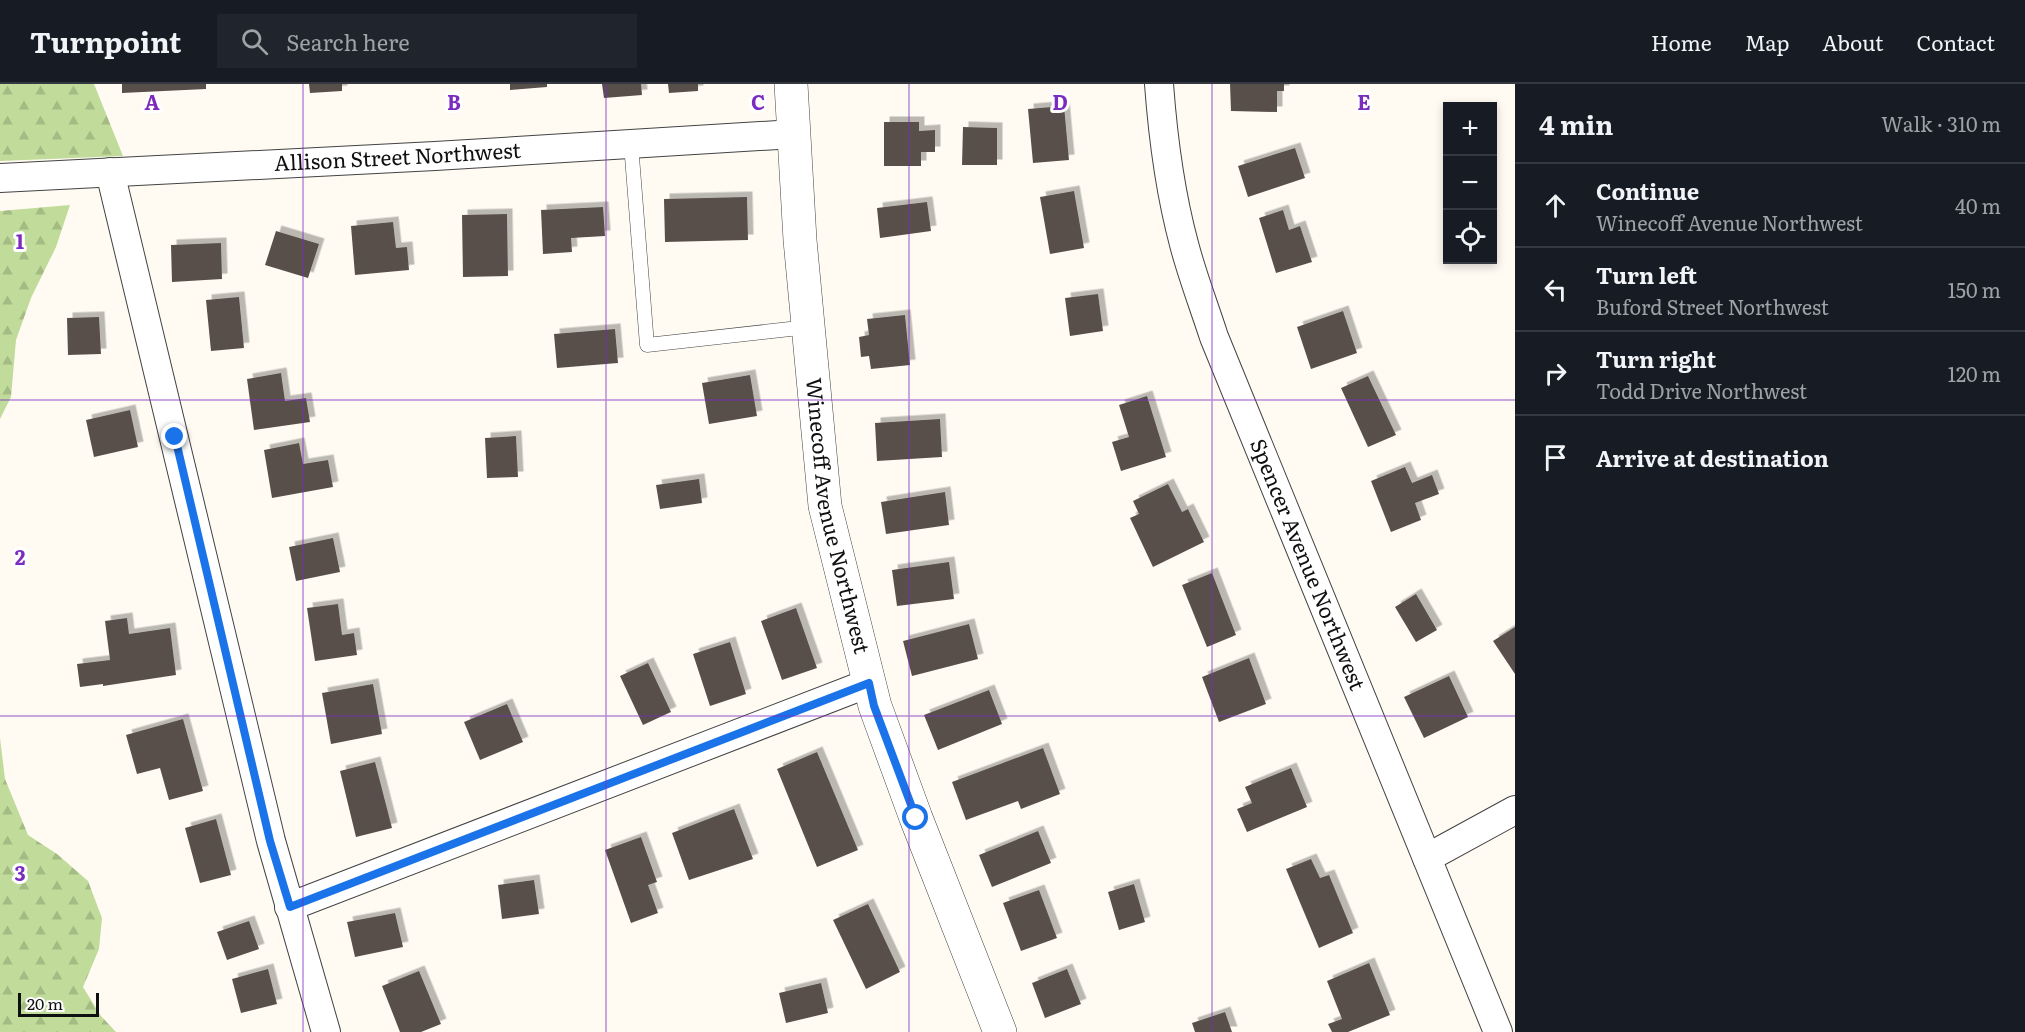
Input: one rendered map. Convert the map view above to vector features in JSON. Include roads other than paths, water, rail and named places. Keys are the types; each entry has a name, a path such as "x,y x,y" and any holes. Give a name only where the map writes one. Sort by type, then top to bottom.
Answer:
{"street":[{"name":"Winecoff Avenue Northwest","path":"790,84 800,240 825,506 874,706 1000,1032"},
{"name":"Spencer Avenue Northwest","path":"1159,84 1162,129 1173,199 1184,246 1214,337 1498,1032"},
{"name":"Allison Street Northwest","path":"0,178 794,134"},
{"path":"110,172 270,841 326,1032"},
{"path":"290,907 869,683"},
{"path":"1427,858 1515,810"}],"lane":[{"path":"631,144 647,345 808,327"}]}
